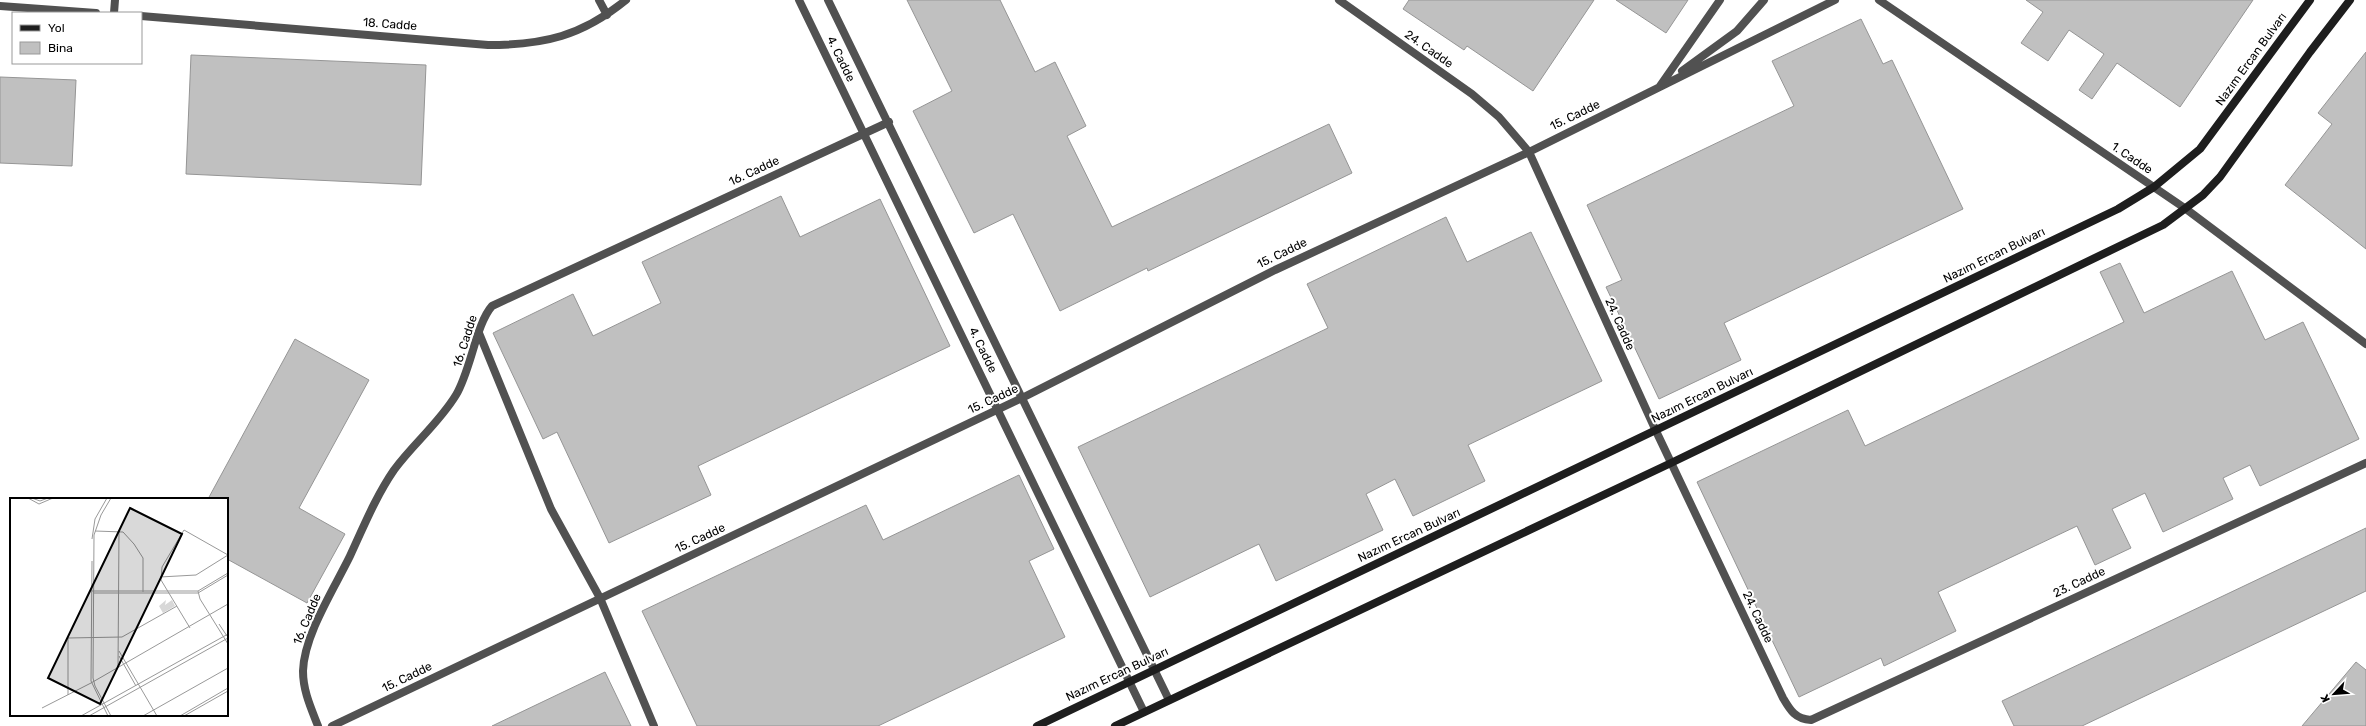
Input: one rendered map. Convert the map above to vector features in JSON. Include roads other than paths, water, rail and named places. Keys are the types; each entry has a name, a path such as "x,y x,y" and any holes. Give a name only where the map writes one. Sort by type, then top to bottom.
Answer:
{"main road":[{"name":"Nazım Ercan Bulvarı","path":"1037,726 2118,209 2154,187 2200,149 2310,0"},
{"path":"1114,726 1671,463 2163,225 2186,209 2220,177 2310,52 2350,0"}],"street":[{"path":"114,12 115,0"},
{"path":"598,0 608,16"},
{"name":"18. Cadde","path":"142,16 488,44 524,44 555,39 582,30 608,16 626,0"},
{"name":"4. Cadde","path":"799,0 1144,712"},
{"name":"4. Cadde","path":"828,0 889,122 1169,700"},
{"name":"24. Cadde","path":"1339,0 1472,94 1499,117 1529,152 1656,431 1783,698 1794,715 1802,719"},
{"name":"15. Cadde","path":"1660,87 1720,0"},
{"name":"15. Cadde","path":"1660,87 1737,31 1764,0"},
{"name":"15. Cadde","path":"332,726 1022,398 1275,270 1529,152 1835,0"},
{"name":"1. Cadde","path":"1879,0 2186,209 2366,344"},
{"path":"0,6 82,12"},
{"name":"16. Cadde","path":"318,726 304,686 303,671 305,655 316,626 390,476 409,451 445,410 462,384 487,312 499,302 889,122"},
{"path":"479,333 552,509 600,598 654,726"},
{"name":"23. Cadde","path":"1802,719 1810,720 2366,463"}]}
